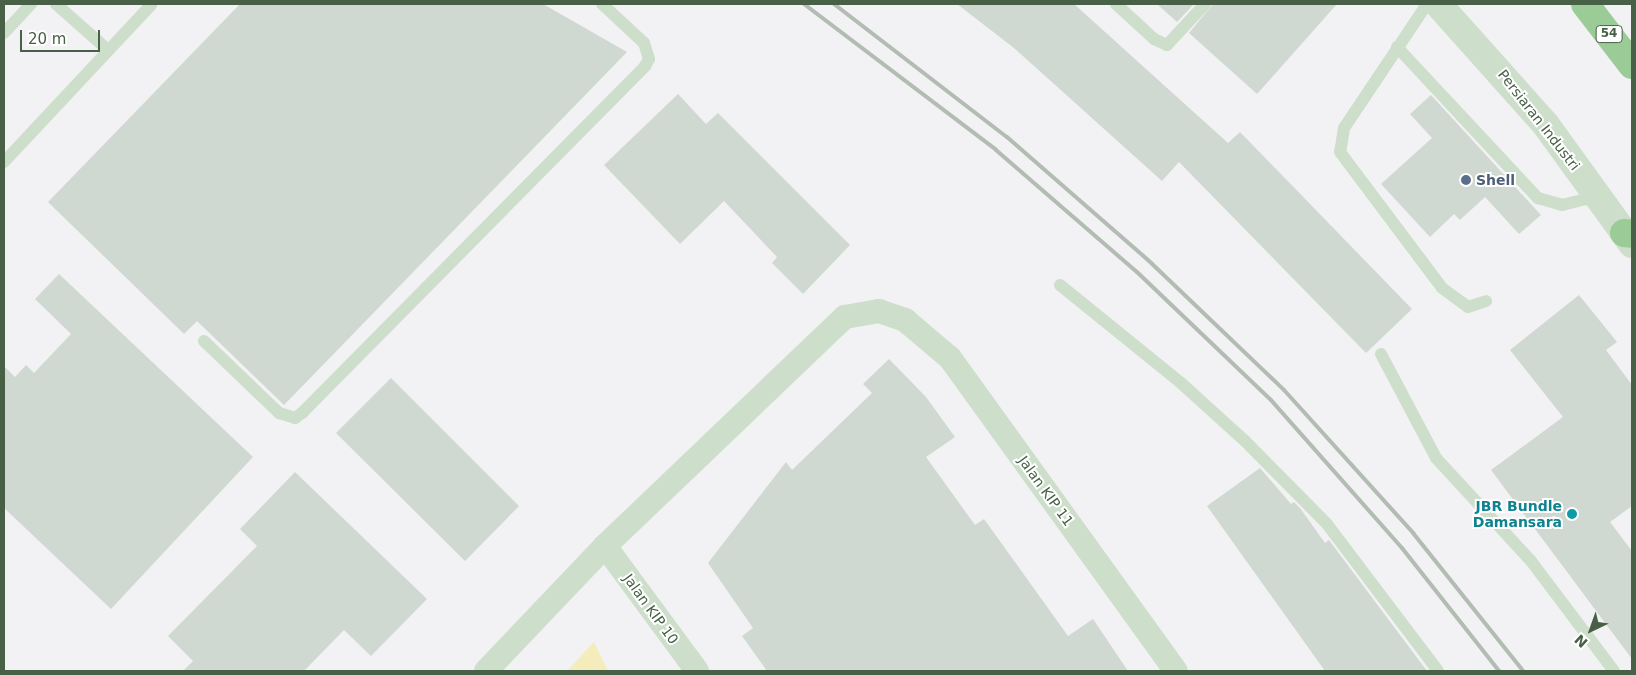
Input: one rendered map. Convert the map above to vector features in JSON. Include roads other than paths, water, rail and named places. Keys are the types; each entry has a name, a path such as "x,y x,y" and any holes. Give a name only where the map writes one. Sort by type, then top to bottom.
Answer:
{"highway":[{"name":"54","path":"1585,4 1632,65"}],"street":[{"name":"Persiaran Industri","path":"1438,4 1546,125 1629,237"},
{"name":"Jalan KIP 11","path":"605,546 845,317 879,312 905,320 950,358 1176,671"},
{"path":"486,671 605,546"},
{"name":"Jalan KIP 10","path":"605,546 697,671"}],"lane":[{"path":"4,33 31,4"},
{"path":"56,4 108,50"},
{"path":"4,162 152,4"},
{"path":"204,341 279,414 295,418 302,413 645,66 648,50 644,43 602,4"},
{"path":"1116,4 1154,39 1167,44 1205,4"},
{"path":"1427,4 1396,47 1344,128 1340,152 1442,288 1468,307 1486,301"},
{"path":"1396,47 1538,198 1562,205 1598,196"},
{"path":"1060,286 1181,383 1245,441 1327,524 1438,671"},
{"path":"1381,354 1436,458 1531,562 1614,671"}],"railway":[{"path":"804,4 996,150 1137,272 1271,400 1402,548 1499,671"},
{"path":"834,4 1007,137 1148,260 1284,390 1413,533 1523,671"}],"place":[{"name":"Shell","path":"1466,180"},
{"name":"JBR Bundle Damansara","path":"1572,514"}]}
